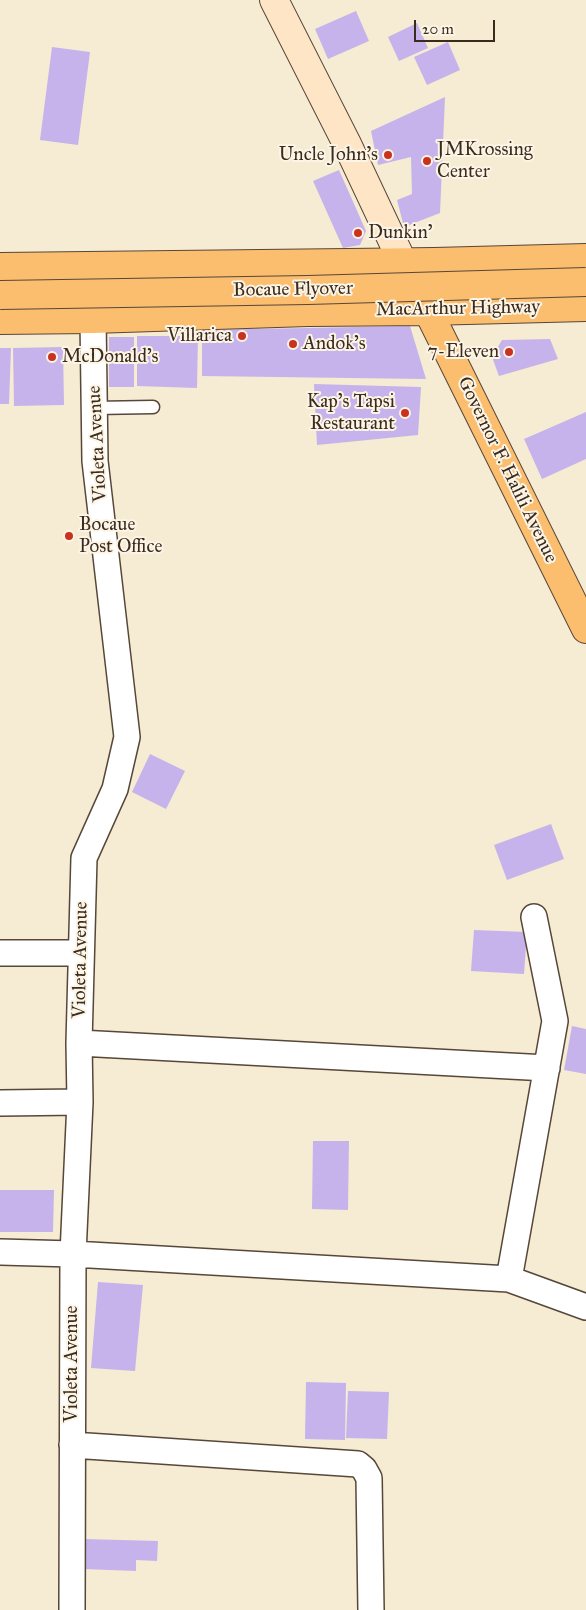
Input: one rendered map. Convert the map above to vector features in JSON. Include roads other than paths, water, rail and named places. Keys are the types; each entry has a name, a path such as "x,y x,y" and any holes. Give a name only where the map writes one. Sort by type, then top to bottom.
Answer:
{"main road":[{"path":"274,0 346,142 403,263"},
{"path":"0,267 403,263 586,258"},
{"name":"Bocaue Flyover","path":"0,295 308,290 586,282"},
{"name":"MacArthur Highway","path":"0,320 586,307"},
{"name":"Governor F. Halili Avenue","path":"428,311 586,629"}],"street":[{"name":"Violeta Avenue","path":"72,1610 73,1254 80,1102 79,1043 84,858 114,789 127,737 96,461 93,319"},
{"path":"509,1280 555,1021 534,917"},
{"path":"0,953 82,953"},
{"path":"79,1043 547,1068"},
{"path":"0,1103 80,1102"},
{"path":"0,1252 73,1254 509,1280 586,1307"},
{"path":"72,1445 358,1464 364,1469 369,1478 371,1610"}],"lane":[{"path":"94,408 153,407"}],"place":[{"name":"Uncle John's","path":"388,155"},
{"name":"JMKrossing Center","path":"427,161"},
{"name":"Dunkin'","path":"358,233"},
{"name":"Villarica","path":"242,336"},
{"name":"Andok's","path":"293,344"},
{"name":"7-Eleven","path":"509,352"},
{"name":"McDonald's","path":"52,357"},
{"name":"Kap's Tapsi Restaurant","path":"405,413"},
{"name":"Bocaue Post Office","path":"69,536"}]}
